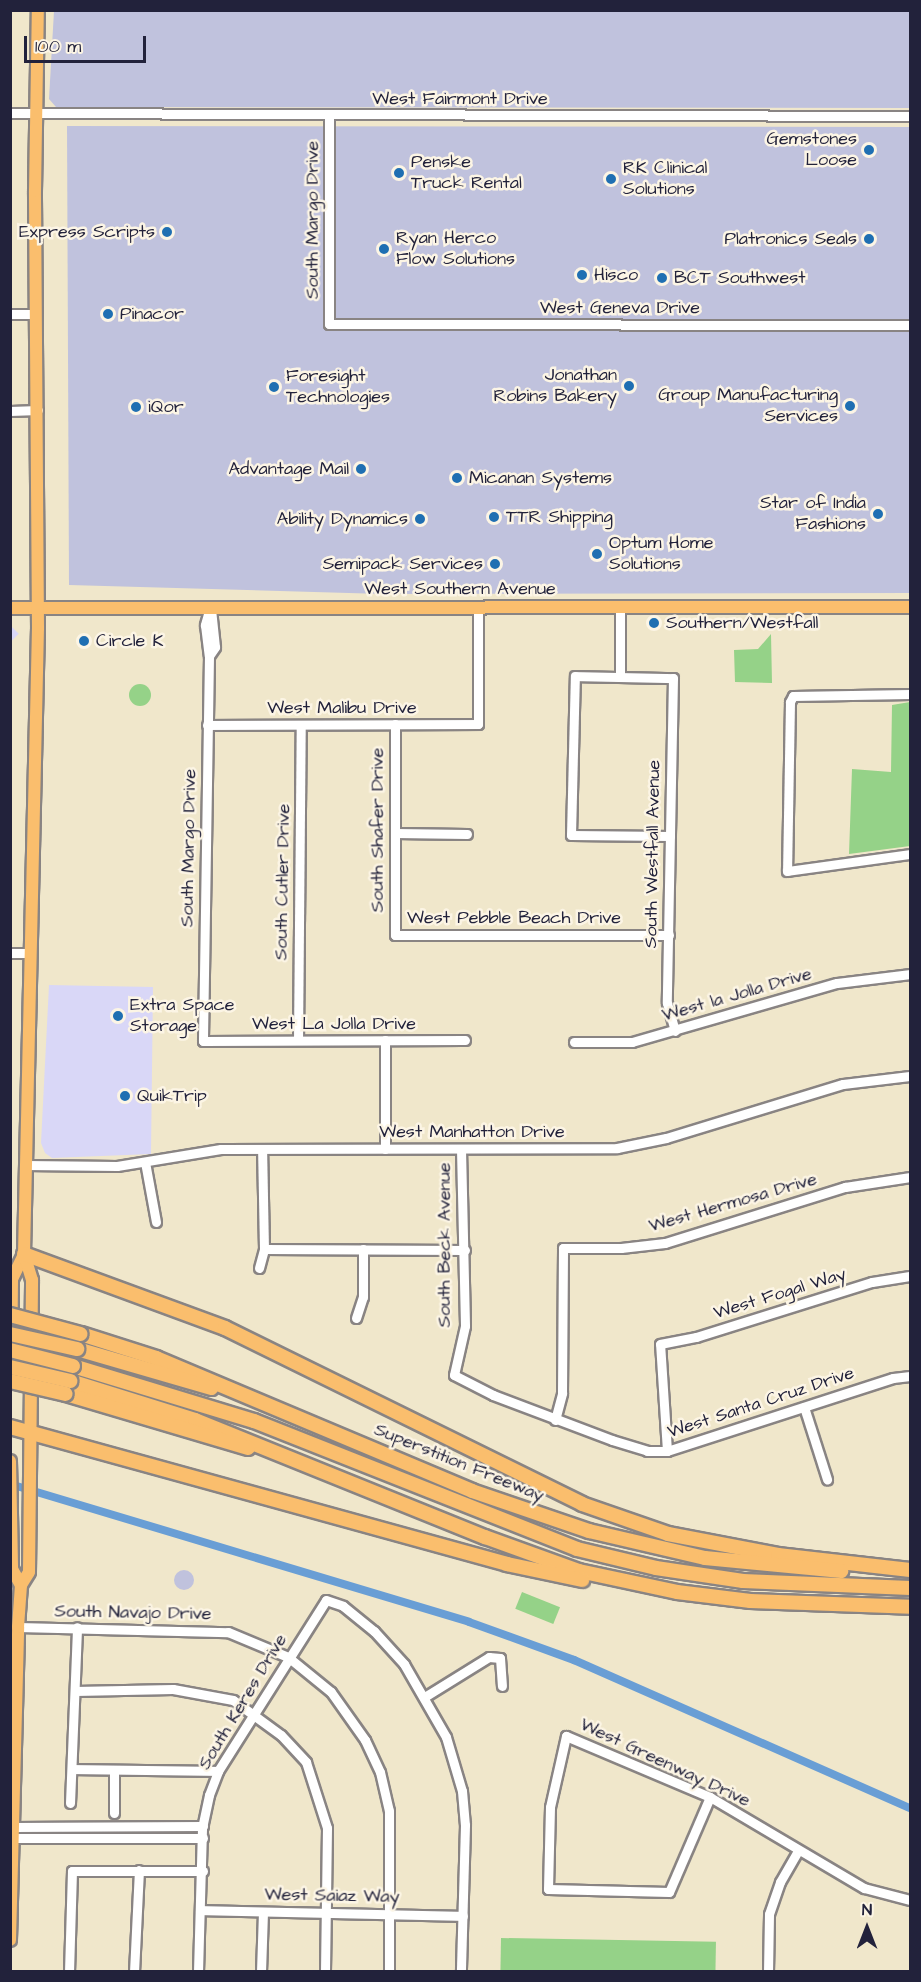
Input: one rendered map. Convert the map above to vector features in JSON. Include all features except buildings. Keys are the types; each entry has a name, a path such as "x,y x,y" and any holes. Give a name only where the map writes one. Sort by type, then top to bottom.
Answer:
{"highway":[{"path":"24,1254 225,1328 582,1504 668,1534 778,1555 910,1571"},
{"name":"Superstition Freeway","path":"10,1315 81,1334 156,1358 521,1509 628,1542 741,1564 910,1571"},
{"path":"10,1334 77,1349 213,1389 329,1430"},
{"path":"10,1350 73,1366 254,1421 578,1550 657,1568 742,1581 910,1588"},
{"path":"10,1367 68,1387 195,1420 551,1562 626,1583 677,1592"},
{"path":"10,1381 68,1387"},
{"path":"10,1427 507,1564 587,1581 677,1592 832,1606 910,1607"}],"main road":[{"path":"10,1940 18,1627 21,1585 29,1572 32,1280 24,1254 38,608 35,115 38,10"},
{"name":"West Southern Avenue","path":"10,608 910,607"},
{"path":"10,1381 12,1279 24,1254"},
{"path":"10,1461 12,1569 21,1585"}],"street":[{"name":"West Fairmont Drive","path":"10,113 329,116 910,116"},
{"name":"South Margo Drive","path":"329,116 329,324"},
{"path":"10,314 36,314"},
{"name":"West Geneva Drive","path":"329,324 910,325"},
{"path":"10,411 38,410"},
{"name":"South Margo Drive","path":"203,1041 209,656 205,625 210,607"},
{"path":"620,607 620,676 575,676 571,835 670,836"},
{"name":"West Malibu Drive","path":"207,725 478,724 478,608"},
{"name":"South Westfall Avenue","path":"620,676 673,678 667,1003 675,1031"},
{"path":"910,694 793,696 790,702 787,871 910,854"},
{"name":"South Shafer Drive","path":"395,724 395,935"},
{"name":"South Cutler Drive","path":"298,1040 301,725"},
{"path":"395,833 467,834"},
{"name":"West Pebble Beach Drive","path":"395,935 669,935"},
{"path":"10,953 31,953"},
{"name":"West la Jolla Drive","path":"574,1042 632,1042 675,1031 755,1004 837,983 910,974"},
{"name":"West La Jolla Drive","path":"203,1041 465,1040"},
{"path":"385,1041 385,1149"},
{"name":"West Manhatton Drive","path":"25,1165 117,1166 203,1151 262,1149 461,1149 638,1145 843,1084 910,1076"},
{"path":"259,1268 264,1249 262,1149"},
{"name":"South Beck Avenue","path":"454,1375 465,1326 461,1149"},
{"path":"145,1162 156,1222"},
{"name":"West Hermosa Drive","path":"555,1420 562,1393 563,1248 621,1248 665,1243 845,1187 910,1177"},
{"path":"264,1249 465,1250"},
{"path":"356,1318 363,1297 363,1249"},
{"name":"West Fogal Way","path":"667,1451 660,1344 696,1337 872,1282 910,1276"},
{"name":"West Santa Cruz Drive","path":"454,1375 555,1420 647,1451 667,1451 910,1376"},
{"path":"804,1407 828,1479"},
{"path":"11,1494 30,1500"},
{"name":"South Keres Drive","path":"198,1971 203,1826 218,1771 326,1600 343,1606 374,1631 404,1664 426,1696"},
{"name":"South Navajo Drive","path":"18,1627 228,1632 288,1657 332,1692 349,1713 380,1772 392,1842 388,1971"},
{"path":"70,1803 77,1627"},
{"path":"462,1971 462,1791 446,1737 426,1696 489,1657 500,1658 502,1686"},
{"path":"75,1691 199,1691 233,1700 281,1735 306,1762 327,1827 325,1971"},
{"name":"West Greenway Drive","path":"710,1797 669,1892 548,1889 550,1807 566,1736 710,1797 864,1888 910,1900"},
{"path":"73,1769 218,1771"},
{"path":"114,1770 114,1813"},
{"path":"14,1833 62,1827 203,1826"},
{"path":"62,1827 62,1838"},
{"path":"109,1838 110,1827"},
{"path":"155,1827 155,1838"},
{"path":"14,1833 62,1838 203,1838"},
{"path":"768,1971 769,1914 780,1882 798,1851"},
{"path":"134,1971 139,1870"},
{"path":"69,1971 72,1871 203,1871"},
{"name":"West Saiaz Way","path":"200,1910 390,1912 463,1916"},
{"path":"261,1971 263,1912"}],"shaded area":[{"path":"54,11 910,11 910,108 56,107 49,99"},
{"path":"67,126 910,127 910,593 383,594 69,585"},
{"path":"11,626 19,634 10,643"},
{"path":"49,985 153,987 151,1154 52,1158 45,1153 41,1143"},
{"path":"180,1570 188,1570 194,1576 194,1584 188,1590 180,1590 174,1584 174,1576"}],"green space":[{"path":"771,634 772,683 735,682 734,650 758,649"},
{"path":"140,684 148,687 151,695 148,703 140,706 132,703 129,695 132,687"},
{"path":"910,702 910,846 849,854 852,769 891,772 892,705"},
{"path":"522,1592 560,1607 553,1624 515,1609"},
{"path":"501,1938 716,1942 715,1972 500,1971"}],"waterway":[{"path":"10,1484 469,1622 574,1660 910,1808"}],"place":[{"name":"Gemstones Loose","path":"869,150"},
{"name":"Penske Truck Rental","path":"399,173"},
{"name":"RK Clinical Solutions","path":"611,179"},
{"name":"Express Scripts","path":"167,232"},
{"name":"Platronics Seals","path":"869,239"},
{"name":"Ryan Herco Flow Solutions","path":"384,249"},
{"name":"Hisco","path":"582,275"},
{"name":"BCT Southwest","path":"662,278"},
{"name":"Pinacor","path":"108,314"},
{"name":"Jonathan Robins Bakery","path":"629,386"},
{"name":"Foresight Technologies","path":"274,387"},
{"name":"Group Manufacturing Services","path":"850,406"},
{"name":"iQor","path":"136,407"},
{"name":"Advantage Mail","path":"361,469"},
{"name":"Micanan Systems","path":"457,478"},
{"name":"Star of India Fashions","path":"878,514"},
{"name":"TTR Shipping","path":"494,517"},
{"name":"Ability Dynamics","path":"420,519"},
{"name":"Optum Home Solutions","path":"597,554"},
{"name":"Semipack Services","path":"495,564"},
{"name":"Southern/Westfall","path":"654,623"},
{"name":"Circle K","path":"84,641"},
{"name":"Extra Space Storage","path":"118,1016"},
{"name":"QuikTrip","path":"125,1096"}]}
